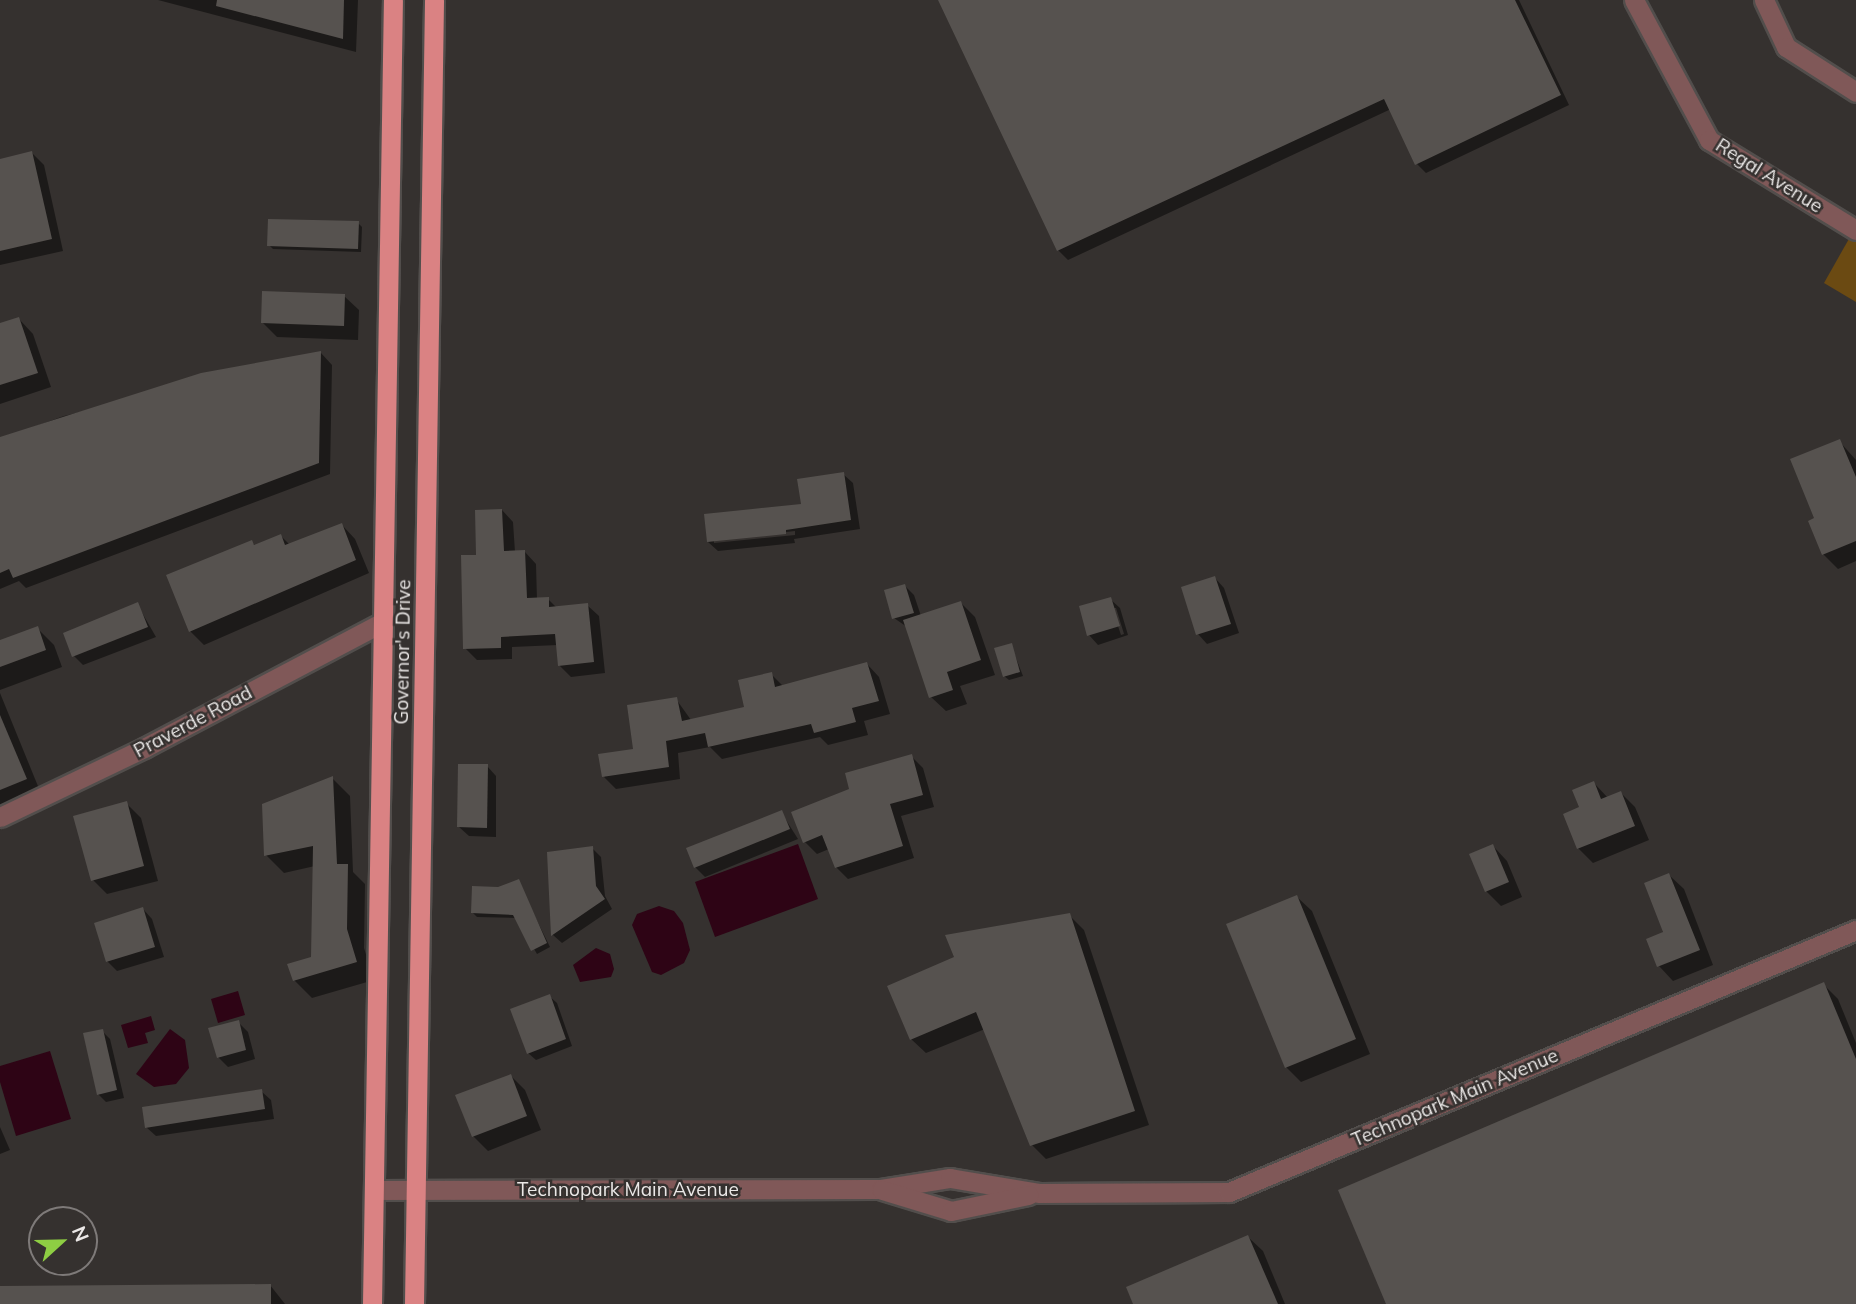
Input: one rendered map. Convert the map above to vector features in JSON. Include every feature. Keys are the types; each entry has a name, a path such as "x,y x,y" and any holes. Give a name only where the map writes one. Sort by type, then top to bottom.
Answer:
{"highway":[{"name":"Governor's Drive","path":"372,1304 393,0"},
{"name":"Governor's Drive","path":"414,1304 418,1190 434,0"}],"street":[{"name":"Regal Avenue","path":"1634,0 1709,140 1856,230"},
{"path":"1764,0 1786,47 1856,92"},
{"name":"Praverde Road","path":"0,817 144,748 383,622"},
{"name":"Technopark Main Avenue","path":"374,1190 881,1189 950,1178 1040,1193 1229,1192 1856,930"},
{"name":"Technopark Main Avenue","path":"881,1189 951,1211 1040,1193"}],"shaded area":[{"path":"1850,237 1856,240 1856,302 1824,283"},
{"path":"798,844 818,899 715,937 695,882"},
{"path":"659,906 674,911 683,923 690,950 684,963 661,975 652,972 632,925 637,914"},
{"path":"596,948 610,954 614,969 611,977 580,982 573,965"},
{"path":"238,991 245,1015 218,1023 211,999"},
{"path":"151,1016 155,1030 145,1033 148,1043 128,1048 121,1025"},
{"path":"170,1029 185,1040 189,1068 176,1084 154,1087 136,1074"},
{"path":"50,1051 71,1119 16,1136 0,1082 0,1066"}],"building":[{"path":"217,0 344,0 343,39 216,6"},
{"path":"938,0 1515,0 1561,95 1415,165 1384,99 1057,251"},
{"path":"32,151 52,239 0,251 0,159"},
{"path":"268,219 359,221 358,249 267,246"},
{"path":"262,291 345,294 344,326 261,323"},
{"path":"19,317 38,373 0,385 0,323"},
{"path":"321,351 319,463 13,578 9,569 0,573 0,437 201,373"},
{"path":"1840,439 1856,477 1856,541 1822,555 1808,521 1814,518 1790,459"},
{"path":"844,472 851,520 786,530 786,534 707,542 704,514 801,504 797,479"},
{"path":"502,509 504,551 525,550 527,598 549,597 549,607 588,603 594,662 558,666 555,634 501,637 501,648 463,649 461,555 476,555 475,510"},
{"path":"342,523 356,560 189,632 166,575 252,540 254,545 281,534 285,545"},
{"path":"1215,576 1231,624 1196,635 1181,587"},
{"path":"905,584 914,613 892,619 884,590"},
{"path":"1111,597 1120,626 1087,636 1079,606"},
{"path":"961,601 981,660 947,672 953,690 929,698 903,620"},
{"path":"138,602 148,627 72,657 63,633"},
{"path":"38,626 46,650 0,667 0,640"},
{"path":"1012,643 1020,672 1003,677 994,648"},
{"path":"867,662 879,701 852,708 856,722 814,733 811,724 708,747 705,733 666,741 669,767 602,777 598,754 633,749 627,705 677,697 682,721 744,707 738,680 772,672 775,687"},
{"path":"0,715 27,779 0,790"},
{"path":"912,754 923,795 890,804 903,846 835,868 822,835 803,843 791,812 849,789 845,773"},
{"path":"458,764 488,764 487,828 457,827"},
{"path":"333,776 337,864 348,864 347,929 357,962 293,981 287,964 311,957 313,846 264,856 262,804"},
{"path":"1594,781 1601,799 1621,791 1635,826 1577,849 1563,814 1579,807 1572,790"},
{"path":"127,801 144,866 91,881 73,816"},
{"path":"782,810 790,829 694,868 686,848"},
{"path":"1493,844 1509,882 1485,892 1469,854"},
{"path":"593,846 596,886 605,899 551,936 547,852"},
{"path":"1669,873 1700,950 1657,967 1646,939 1663,932 1644,883"},
{"path":"519,879 547,943 531,951 513,915 471,913 472,886 498,887"},
{"path":"1297,895 1356,1039 1285,1068 1226,924"},
{"path":"143,907 155,947 106,962 94,923"},
{"path":"1070,913 1135,1111 1030,1146 976,1012 910,1040 887,986 954,957 945,935"},
{"path":"1824,982 1856,1059 1856,1304 1386,1304 1338,1190"},
{"path":"550,994 566,1039 527,1054 510,1009"},
{"path":"239,1020 246,1050 217,1058 208,1028"},
{"path":"103,1029 117,1090 97,1095 83,1033"},
{"path":"511,1074 527,1116 472,1137 455,1095"},
{"path":"262,1089 265,1109 145,1128 142,1107"},
{"path":"1248,1235 1278,1304 1133,1304 1126,1287"},
{"path":"271,1284 271,1304 0,1304 0,1286"}]}
